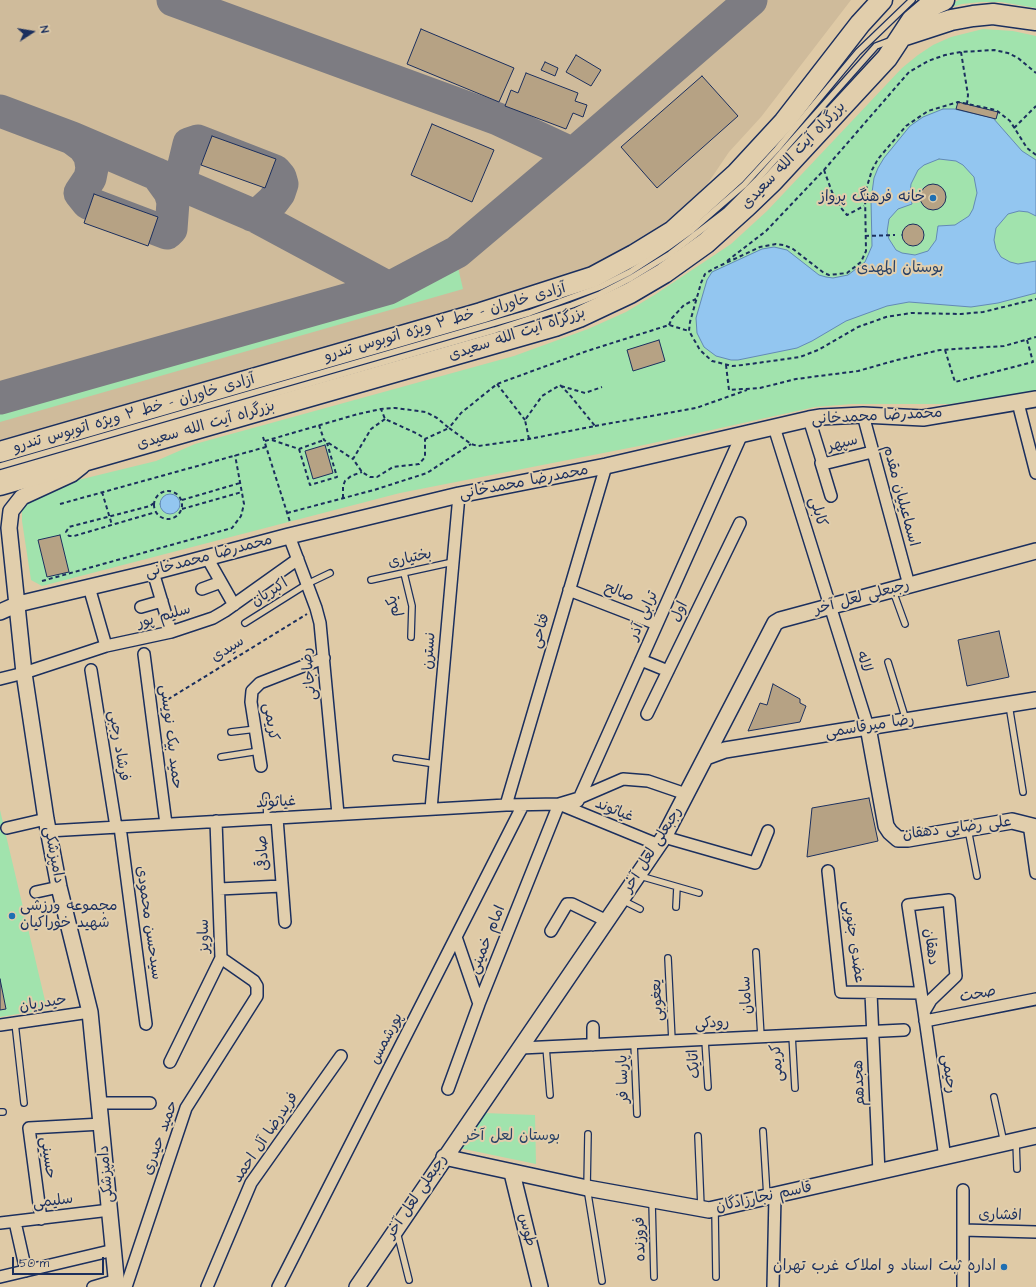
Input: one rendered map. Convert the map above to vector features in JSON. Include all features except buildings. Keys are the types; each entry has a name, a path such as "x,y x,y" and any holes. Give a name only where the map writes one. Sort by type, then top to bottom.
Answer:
{"highway":[{"name":"بزرگراه آیت الله سعیدی","path":"0,452 482,313 593,278 673,231 736,174 784,122 860,24 882,0"},
{"path":"860,24 895,0"},
{"name":"بزرگراه آیت الله سعیدی","path":"0,485 555,326 580,317 630,293 664,273 706,243 747,206 808,144 887,58 912,20 926,8 944,0"},
{"path":"902,36 951,20 973,16 998,15 1036,20"}],"street":[{"name":"محمدرضا محمدخانی","path":"18,604 459,496 606,466 809,419 863,415 923,418 1036,399"},
{"path":"1018,403 1036,473"},
{"name":"اسماعیلیان مقدم","path":"863,415 909,585"},
{"name":"سپهر","path":"809,419 831,496"},
{"name":"کابلی","path":"774,427 830,606"},
{"name":"ترابی آذر","path":"573,811 742,434"},
{"name":"سپهر","path":"821,463 826,464 872,452"},
{"name":"دامپزشکی","path":"91,460 72,474 22,497 11,511 9,528 24,673 47,825 59,887 90,1012 114,1250 120,1285"},
{"name":"فتاحی","path":"506,805 606,466"},
{"name":"نسترن","path":"431,809 459,496"},
{"name":"اول","path":"647,714 740,523"},
{"name":"رضاجانی","path":"291,536 316,608 324,658 338,814"},
{"name":"رجبعلی لعل آخر","path":"356,1287 662,841 775,623 780,620 830,606 1036,551"},
{"name":"سلیم پور","path":"0,679 24,673 106,646 171,632 213,618 234,605 298,559"},
{"path":"209,562 234,605"},
{"path":"153,572 171,632"},
{"path":"202,589 221,582"},
{"path":"90,587 106,646"},
{"name":"صالح","path":"569,590 657,624"},
{"path":"141,607 162,600"},
{"path":"0,603 18,604"},
{"path":"0,612 18,604"},
{"name":"لاله","path":"830,606 868,727"},
{"name":"حمید بیک نویسی","path":"144,654 166,824"},
{"name":"کریمی","path":"261,766 251,696 255,687 260,683 324,658"},
{"path":"641,660 668,671"},
{"name":"فرشاد رجبی","path":"91,670 118,827"},
{"name":"رضا میرقاسمی","path":"706,757 725,750 1036,700"},
{"name":"علی رضایی دهقان","path":"868,727 886,826 895,837 902,840 1012,821 1033,826"},
{"path":"559,804 579,798 623,780 648,781 686,794"},
{"name":"غیاثوند","path":"7,828 47,825 118,827 523,804 559,804 573,811 662,841 755,863 768,831"},
{"name":"پورشمس","path":"278,1287 523,804"},
{"name":"امام خمینی","path":"448,1089 479,1004 559,804"},
{"name":"صادقی","path":"272,818 282,886 285,922"},
{"name":"ساویز","path":"170,1062 221,958 216,821"},
{"path":"1033,826 1036,873"},
{"name":"سیدحسن محمودی","path":"118,827 146,1024"},
{"name":"عضدی جنوبی","path":"828,870 841,992 871,993"},
{"name":"صادقی","path":"219,889 282,886"},
{"path":"36,892 59,887"},
{"name":"دهقان","path":"921,993 908,905 950,900 956,976 931,1000 924,1017"},
{"path":"551,931 567,904 572,904 607,921"},
{"path":"456,937 479,1004"},
{"name":"حمید حیدری","path":"120,1285 186,1108 257,996 257,986 254,981 221,958"},
{"path":"871,993 921,993"},
{"name":"هجدهم","path":"871,993 879,1173"},
{"name":"رحیمی","path":"921,993 944,1158"},
{"name":"صحت","path":"924,1017 1036,999"},
{"name":"حیدریان","path":"0,1025 90,1012"},
{"path":"593,1027 593,1045"},
{"name":"رودکی","path":"521,1048 904,1030"},
{"name":"فریدرضا آل احمد","path":"206,1287 251,1183 341,1056"},
{"path":"100,1103 150,1103"},
{"name":"حسینی","path":"41,1219 28,1128 102,1124"},
{"name":"قاسم نجارزادگان","path":"444,1157 512,1173 708,1210 879,1173 1036,1136"},
{"name":"طوس","path":"512,1173 540,1287"},
{"name":"افشاری","path":"963,1190 963,1287"},
{"path":"771,1197 774,1287"},
{"name":"سلیمی","path":"0,1223 110,1210"},
{"path":"15,1222 26,1271"},
{"name":"افشاری","path":"963,1230 1036,1232"},
{"path":"0,1277 114,1250"},
{"path":"92,1287 120,1285"}],"lane":[{"name":"آزادی خاوران - خط ۲ ویژه اتوبوس تندرو","path":"0,466 529,313 600,287 630,272 692,230 744,185 858,52 912,0"},
{"name":"آزادی خاوران - خط ۲ ویژه اتوبوس تندرو","path":"0,473 495,330 572,305 600,294 631,278 670,254 726,211 757,180 876,46 902,36"},
{"name":"بختیاری","path":"372,580 453,562"},
{"name":"یکم","path":"404,572 412,606 411,637"},
{"name":"اکبریان","path":"245,623 307,584 330,574"},
{"path":"892,590 905,624"},
{"path":"888,662 907,721"},
{"path":"1009,704 1023,792"},
{"path":"231,732 256,729"},
{"path":"221,756 260,751"},
{"path":"396,758 435,764"},
{"path":"266,796 272,818"},
{"path":"968,828 977,876"},
{"path":"638,875 699,893"},
{"path":"676,907 677,887"},
{"path":"622,900 640,909"},
{"name":"سامان","path":"756,952 761,1037"},
{"name":"یعغوبی","path":"668,958 672,1041"},
{"path":"15,1023 24,1103"},
{"name":"کریمی","path":"792,1035 795,1088"},
{"name":"اتایک","path":"705,1040 708,1088"},
{"name":"پارسا فر","path":"634,1043 637,1114"},
{"path":"546,1047 550,1095"},
{"path":"994,1097 1010,1142 1017,1169"},
{"path":"763,1131 771,1197"},
{"path":"588,1134 588,1188 602,1281"},
{"path":"698,1136 716,1277"},
{"name":"فروزنده","path":"652,1200 654,1277"},
{"path":"396,1228 409,1280"}],"path":[{"path":"725,263 766,231 824,170 909,72 928,61 961,52 994,50 1008,53 1018,58 1036,73"},
{"path":"961,52 968,95 967,104"},
{"path":"1036,155 1027,148 1004,115 996,110 958,102 935,108 920,115 906,126 878,159 872,170 865,193 864,206 866,251 863,258 852,270 841,274 824,273 792,248 776,244 767,245 725,263 706,274 696,299 689,331 695,344 712,361 726,365 743,366 800,357 818,350 858,327 886,317 911,313 961,314 1036,299"},
{"path":"1014,128 1036,106"},
{"path":"824,170 832,192 841,208 847,215 864,206"},
{"path":"865,236 895,235"},
{"path":"669,325 672,318 684,305 696,299"},
{"path":"425,439 449,428 461,413 497,384 587,351 669,325 689,331"},
{"path":"265,441 358,414 381,409 395,408 426,412 437,418 471,444 484,445 529,439 696,408 750,389 796,379 858,371 897,360 946,350 1004,346 1036,337"},
{"path":"946,350 954,382 1033,362 1027,340"},
{"path":"726,365 729,390 750,389"},
{"path":"497,384 525,420 529,439"},
{"path":"525,420 542,396 560,385 585,393 602,387"},
{"path":"560,385 570,394 595,426"},
{"path":"320,425 324,440 353,459 362,472 370,477 377,477 393,467 418,464 425,456 425,439 412,431 385,419 381,409"},
{"path":"353,459 371,429 385,419"},
{"path":"263,437 287,513 291,536"},
{"path":"271,439 299,449 324,440"},
{"path":"299,449 310,485 337,477 327,443"},
{"path":"287,513 427,473 471,444"},
{"path":"60,504 266,446"},
{"path":"42,581 232,528 241,516 244,504 235,455"},
{"path":"343,498 343,486 345,481 350,476 362,472"},
{"path":"181,500 240,483"},
{"path":"156,512 74,536 69,536 66,532 69,527 150,506 154,503 158,495 166,491 175,493 181,500 182,509"},
{"path":"102,492 112,525"},
{"path":"154,503 156,512 163,518 173,519 182,509 242,492"},
{"name":"سیدی","path":"152,710 316,608"}],"shaded area":[{"path":"0,0 851,0 761,117 729,152 706,186 687,207 637,245 560,282 0,445"}],"green space":[{"path":"959,0 1036,0 1036,8 1001,2 981,2 962,4 926,15"},
{"name":"بوستان المهدی","path":"983,29 1013,31 1036,36 1036,391 950,404 852,404 815,407 644,445 400,493 42,586 31,580 22,521 22,510 26,501 74,481 156,461 195,444 514,356 588,329 626,312 731,244 767,211 902,68 918,55 933,45 951,37"},
{"path":"457,263 463,289 0,422 0,404 393,291"},
{"name":"مجموعه ورزشی شهید خوراکیان","path":"0,810 47,1009 0,1017"},
{"name":"بوستان لعل آخر","path":"484,1113 535,1115 536,1164 459,1148"}],"water":[{"path":"943,109 954,109 993,118 1022,151 1036,160 1036,216 1028,212 1019,211 1008,214 996,228 994,240 996,249 1001,257 1010,262 1018,264 1036,261 1036,293 998,303 971,307 909,302 887,306 846,321 797,348 738,360 731,360 716,356 704,347 697,333 696,318 707,280 712,272 762,249 774,247 787,250 819,275 826,277 833,278 848,275 865,262 872,246 871,200 874,178 878,168 884,158 910,126 923,117","holes":["939,159 956,161 963,165 974,177 977,193 973,209 969,216 955,225 938,226 936,240 928,251 915,255 902,253 896,250 889,239 887,232 889,219 898,209 912,204 910,193 911,184 918,170 924,165"]},
{"path":"170,494 177,497 180,504 177,511 170,514 163,511 160,504 163,497"}],"taxiway":[{"path":"173,0 498,119 573,154 751,0"},
{"path":"0,111 72,138 255,216 389,288"},
{"path":"72,138 84,147 90,156 92,168 90,178 80,193 88,203 167,233 171,229 173,202 170,192 157,174"},
{"path":"166,178 175,177 182,173 189,144 198,141 275,171 280,177 282,184 279,193 262,211 252,215"},
{"path":"0,398 389,288 457,252 573,154"}],"place":[{"name":"خانه فرهنگ پرواز","path":"933,198"},
{"name":"مجموعه ورزشی شهید خوراکیان","path":"12,916"},
{"name":"اداره ثبت اسناد و املاک غرب تهران","path":"1004,1267"}]}
